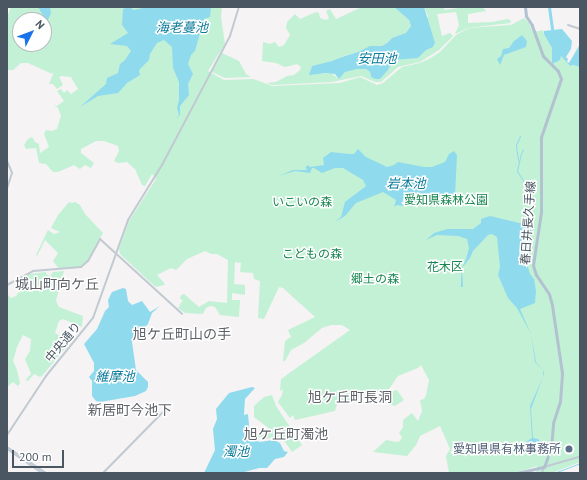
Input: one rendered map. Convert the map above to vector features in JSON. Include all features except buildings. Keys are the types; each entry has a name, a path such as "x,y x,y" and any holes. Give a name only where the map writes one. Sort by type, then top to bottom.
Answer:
{"main road":[{"name":"春日井長久手線","path":"525,7 526,16 532,25 544,56 558,71 561,80 541,136 541,212 533,265 536,275 550,298 560,350 562,373 560,402 553,423 551,448 544,467"},
{"path":"517,473 544,467"}],"street":[{"name":"中央通り","path":"7,435 42,380 93,318 128,220 162,165 230,36 239,7"},
{"path":"568,26 580,29"},
{"path":"7,161 12,172 7,188"},
{"path":"7,285 33,271 82,268 88,261 100,239 182,314"},
{"path":"103,473 165,410"},
{"path":"7,448 42,473"},
{"path":"7,448 46,473"},
{"path":"542,473 544,467 580,456"}],"green space":[{"name":"愛知県森林公園","path":"11,7 222,7 221,17 225,44 208,71 224,80 253,79 272,86 340,83 360,77 377,85 383,83 402,67 420,63 429,59 440,52 456,35 469,28 511,25 524,18 529,23 533,32 543,30 552,46 554,56 552,58 561,56 570,66 573,65 580,67 580,462 552,473 536,473 537,466 515,473 449,473 446,456 450,449 440,426 420,436 416,445 407,456 373,452 386,440 397,442 400,441 402,437 399,433 403,427 403,420 412,413 418,421 422,411 420,400 424,399 426,395 429,380 421,365 418,368 398,376 389,389 390,392 397,390 404,400 395,406 376,400 370,394 360,399 358,397 345,402 338,400 335,411 295,420 293,415 290,418 278,402 282,395 283,389 280,391 281,379 350,330 342,325 331,325 322,328 304,343 291,350 285,361 283,361 285,341 291,337 288,330 315,317 283,288 279,287 264,319 258,318 260,281 254,279 253,273 240,272 241,263 235,262 234,284 245,285 245,295 232,293 232,300 240,300 239,317 220,315 215,307 210,306 206,308 203,314 185,313 178,308 183,300 180,299 181,295 184,294 199,307 209,301 227,303 228,260 217,254 211,254 205,251 187,259 176,270 171,268 157,275 165,284 164,285 156,287 149,281 120,254 119,249 129,221 156,179 152,174 145,186 142,185 135,169 127,162 118,163 114,161 119,151 118,146 104,141 96,141 81,149 81,153 94,163 91,168 85,165 80,169 74,165 58,172 53,172 46,164 39,163 36,148 26,149 24,145 28,139 32,137 35,142 39,144 40,153 49,147 44,134 46,130 52,131 57,129 61,116 58,108 54,104 57,106 64,101 57,91 61,89 64,93 67,90 71,94 78,89 71,77 62,76 59,77 63,85 57,89 53,84 49,84 54,72 52,74 28,63 21,63 13,70 7,70 7,17"},
{"path":"362,7 394,7 409,20 411,26 410,30 404,35 392,38 382,46 371,46 332,62 312,66 310,74 331,73 339,79 345,72 357,68 366,69 370,72 371,77 380,79 388,70 393,60 413,58 428,16 424,7 443,7 445,10 465,7 483,7 486,11 468,14 468,23 492,22 508,19 511,21 510,23 468,28 455,34 459,25 456,12 437,14 442,36 450,33 453,36 439,50 420,62 398,67 381,82 375,82 361,76 332,82 272,85 256,79 267,83 276,82 287,76 294,75 300,70 301,67 297,64 285,67 276,63 262,61 263,42 270,44 275,42 279,47 284,45 290,35 286,28 287,22 295,14 300,19 316,12 319,13 320,18 326,20 329,18 326,11 330,9 336,19"},
{"path":"222,53 239,61 246,74 251,77 225,78 212,72"},
{"path":"69,202 75,202 80,205 85,214 103,233 86,263 77,268 59,269 53,261 58,253 45,240 37,256 36,255 48,230 54,234 60,232 51,228 58,215"},
{"path":"64,271 56,301 59,307 83,316 82,327 63,319 59,321 55,333 70,342 42,376 40,377 34,374 28,381 26,381 27,378 31,374 25,359 30,351 31,339 23,335 17,347 13,361 20,383 18,386 13,382 7,387 7,294 11,298 16,296 27,285 25,277 29,274 46,272 47,275 50,276 53,272"},
{"path":"272,395 276,406 302,445 292,452 281,436 260,440 256,435 267,434 270,429 254,417 254,406 264,397"}],"water":[{"path":"38,7 50,7 51,12 41,12"},
{"name":"海老蔓池","path":"129,7 134,10 147,7 211,8 210,17 204,19 195,51 191,55 188,64 193,74 188,84 189,95 180,106 180,115 175,119 179,115 177,108 179,100 179,82 173,68 172,47 164,40 157,43 150,54 149,60 139,70 140,75 127,83 118,93 98,96 80,107 106,84 107,78 118,73 120,64 125,60 131,51 127,46 110,44 128,33 122,25 123,9"},
{"name":"安田池","path":"394,7 424,7 435,43 433,47 426,50 418,58 393,60 388,70 380,79 371,77 370,72 366,69 357,69 345,72 339,79 335,74 326,73 309,75 312,66 332,61 370,46 382,46 392,38 406,33 411,26 409,20"},
{"path":"562,29 572,41 571,49 566,57 568,59 567,62 569,63 580,44 580,67 573,65 570,66 561,56 560,60 552,64 552,48 544,34 544,31"},
{"path":"522,35 527,41 526,47 504,55 500,65 497,59 501,56 503,49 509,48 514,41"},
{"name":"岩本池","path":"358,149 366,157 387,167 398,162 432,167 445,162 449,154 454,151 457,155 455,196 450,199 440,197 432,201 409,203 403,206 397,205 394,207 396,200 383,192 356,203 345,216 335,222 341,217 345,202 366,186 363,180 343,168 335,168 322,173 312,168 310,173 295,171 279,176 293,170 307,170 305,168 308,165 310,167 324,165 323,158 331,152 354,154"},
{"path":"490,216 532,226 532,233 530,236 531,250 527,264 530,274 534,279 536,291 535,303 520,309 531,334 517,308 508,298 498,275 500,267 497,237 492,234 488,235 473,251 470,258 462,268 469,248 467,239 458,236 437,235 426,240 434,233 447,229 473,229 481,223 481,219"},
{"path":"462,268 463,287 461,287 461,277"},
{"name":"維摩池","path":"123,288 126,289 128,301 132,305 142,301 150,312 160,306 152,313 148,324 132,342 136,370 148,382 148,387 146,391 135,396 100,402 96,401 92,396 92,381 89,377 94,371 94,363 84,344 97,329 105,311 109,307 108,300 112,292"},
{"path":"531,334 536,362 543,370 535,362"},
{"path":"543,377 531,409 533,438 538,439 543,445 542,447 538,446 536,451 534,446 526,442 532,438 530,406"},
{"name":"濁池","path":"252,387 255,388 245,399 244,415 248,414 250,435 259,442 274,440 280,443 284,451 288,452 284,457 275,459 267,468 259,468 241,473 204,473 215,450 213,429 217,419 216,409 229,393"}],"waterway":[{"path":"549,7 552,29"},
{"path":"518,160 516,145 520,136"},
{"path":"521,153 517,171 526,185"},
{"path":"554,473 580,463"}],"place":[{"name":"愛知県県有林事務所","path":"569,449"}],"district":[{"name":"城山町向ケ丘","path":"57,284"},
{"name":"旭ケ丘町山の手","path":"182,334"},
{"name":"旭ケ丘町長洞","path":"350,397"},
{"name":"新居町今池下","path":"130,410"},
{"name":"旭ケ丘町濁池","path":"286,434"}],"park label":[{"name":"いこいの森","path":"302,202"},
{"name":"こどもの森","path":"312,254"},
{"name":"花木区","path":"445,267"},
{"name":"郷土の森","path":"375,279"}]}
